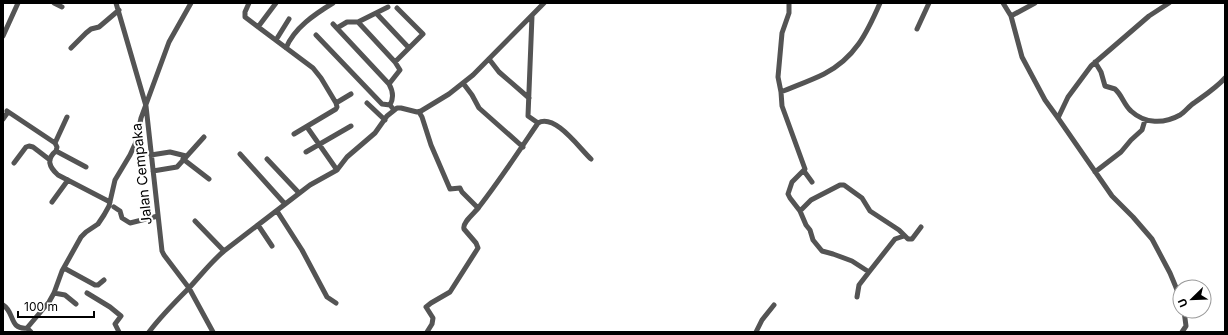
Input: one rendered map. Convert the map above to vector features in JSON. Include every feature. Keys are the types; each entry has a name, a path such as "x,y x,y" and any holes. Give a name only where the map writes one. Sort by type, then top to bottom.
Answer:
{"street":[{"path":"3,36 18,3"},
{"path":"54,3 62,7"},
{"name":"Jalan Cempaka","path":"116,3 146,106 163,253 189,288 213,332"},
{"path":"3,306 10,311 16,325 29,330 49,302 64,268 81,237 100,223 110,202 115,180 130,155 169,42 191,3"},
{"path":"249,3 244,15 247,19 313,68 336,103 336,109 294,134"},
{"path":"258,26 276,3"},
{"path":"149,332 157,320 224,251 310,185 337,170 347,157 375,133 384,120 394,110 401,108 419,112 449,94 473,75 544,3"},
{"path":"789,3 789,13 783,28 779,84 782,92 782,106 804,171 812,182"},
{"path":"782,92 825,74 851,54 861,43 880,3"},
{"path":"917,29 929,3"},
{"path":"1003,3 1011,16 1022,57 1045,100 1112,196 1133,217 1152,240 1172,279"},
{"path":"1011,16 1036,3"},
{"path":"1058,118 1068,96 1095,62 1149,16 1168,3"},
{"path":"286,48 290,39 303,25 329,4"},
{"path":"388,7 377,14 358,22 347,22 335,26 389,84 392,89 393,100 390,105"},
{"path":"395,62 423,34 397,8"},
{"path":"71,48 86,33 99,27 119,10"},
{"path":"377,14 409,48"},
{"path":"532,16 528,117 538,123"},
{"path":"276,40 289,20"},
{"path":"358,22 395,62 400,70 389,84"},
{"path":"316,35 382,104 390,105 394,110"},
{"path":"489,59 499,72 529,98"},
{"path":"1095,62 1101,72 1105,86 1115,88 1132,112 1145,120 1158,122 1179,116 1194,102 1214,90 1225,78"},
{"path":"463,82 472,94 479,108 523,147"},
{"path":"336,103 350,94"},
{"path":"367,103 384,120"},
{"path":"3,119 8,111 55,142 57,147 50,160 51,168 58,175 110,202"},
{"path":"419,112 450,189 460,188 478,208"},
{"path":"55,142 67,117"},
{"path":"1095,172 1121,152 1142,130 1145,120"},
{"path":"427,332 432,324 433,317 426,307 450,292 478,248 476,242 466,232 463,226 523,147 538,123 550,121 574,140 577,146 591,159"},
{"path":"306,152 351,126"},
{"path":"307,127 337,170"},
{"path":"153,171 174,168 204,137"},
{"path":"14,163 26,147 29,146 33,147 50,160"},
{"path":"56,151 86,167"},
{"path":"151,155 170,152 185,158 209,179"},
{"path":"240,154 285,204"},
{"path":"267,159 299,194"},
{"path":"804,171 792,182 788,192 790,198 800,211 806,225 810,230 813,240 821,250 854,262 869,272"},
{"path":"52,202 68,180"},
{"path":"800,211 811,200 844,185 862,198 870,211 899,230 908,239 912,239 921,227"},
{"path":"114,207 120,211 122,218 130,223 158,216"},
{"path":"276,210 294,236 327,297 336,303"},
{"path":"196,221 224,251"},
{"path":"258,225 272,246"},
{"path":"857,297 859,285 869,272 896,239 904,236"},
{"path":"64,268 95,285 98,285 104,280"},
{"path":"54,293 65,295 76,304"},
{"path":"87,293 110,307 121,316 115,324 119,332"},
{"path":"756,332 762,320 774,305"},
{"path":"1182,332 1186,326 1185,319"}]}
